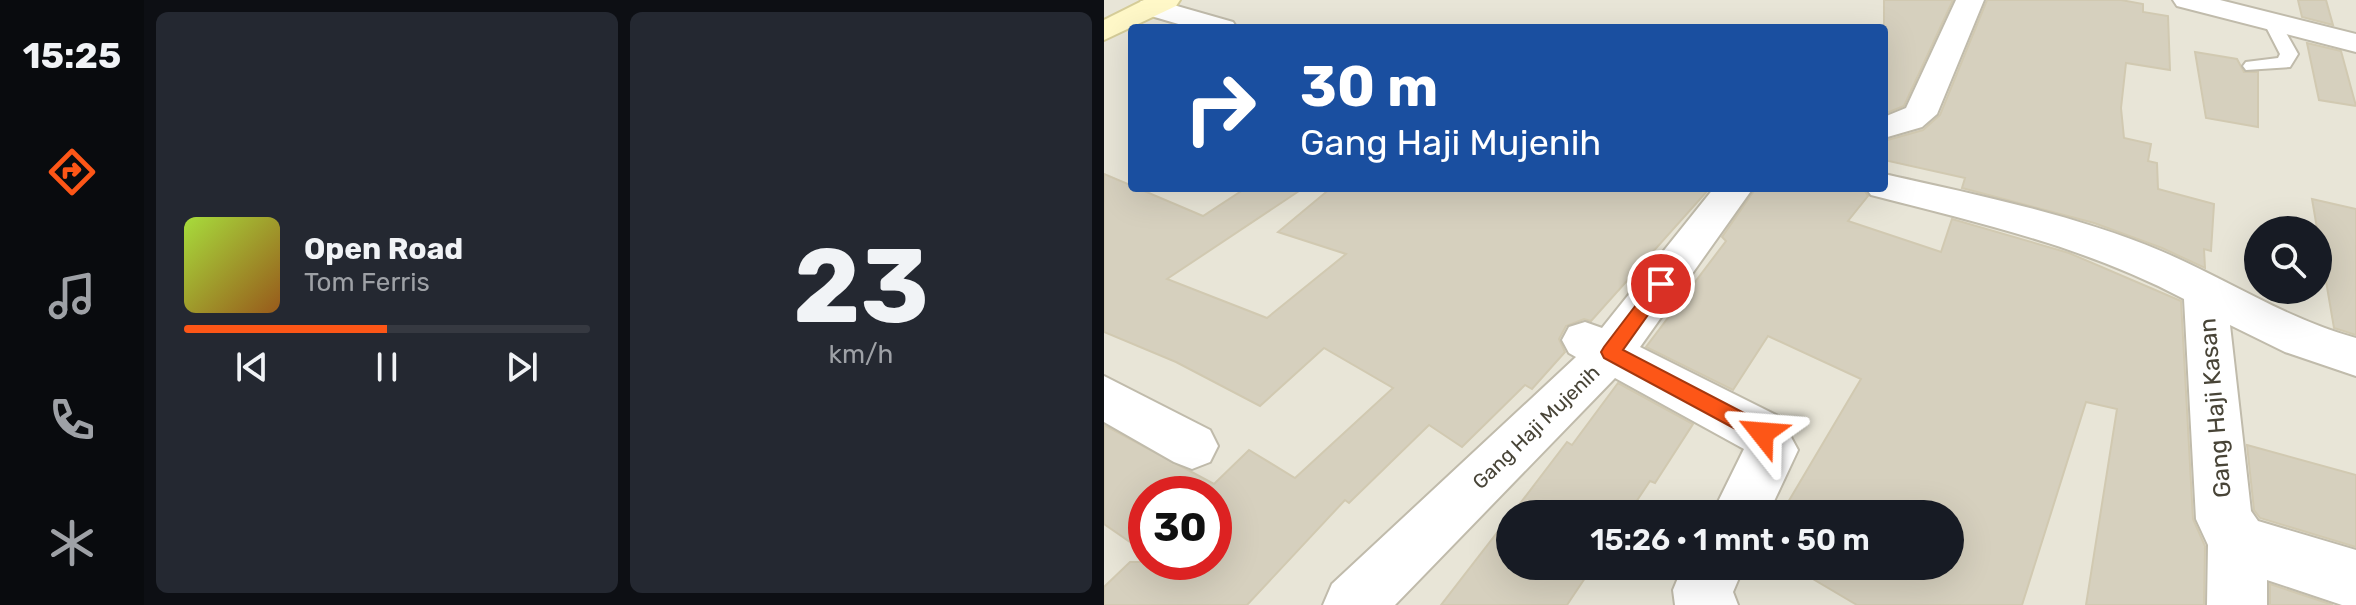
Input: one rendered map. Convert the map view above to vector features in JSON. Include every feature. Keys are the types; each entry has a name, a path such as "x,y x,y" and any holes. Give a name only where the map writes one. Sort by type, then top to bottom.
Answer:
{"main road":[{"path":"1104,31 1159,3"}],"street":[{"path":"1888,127 1920,114 1970,0"},
{"path":"2187,0 2356,43"},
{"path":"1159,3 1213,24"},
{"path":"1888,187 2045,224 2147,262 2296,338 2356,357"},
{"name":"Gang Haji Mujenih","path":"1353,605 1557,409 1597,346 1725,192"},
{"name":"Gang Haji Kasan","path":"2205,290 2224,519 2237,540"},
{"path":"1597,346 1762,433 1772,450 1747,500"},
{"path":"1104,397 1192,446"},
{"path":"2237,605 2237,540 2356,580"},
{"path":"1708,580 1703,590 1704,602 1708,605"}],"lane":[{"path":"2252,66 2284,63 2289,54 2271,21"}],"shaded area":[{"path":"1104,0 2356,0 2356,605 1104,605"}],"building":[{"path":"1884,0 1953,0 1904,106 1888,112 1888,24 1884,24"},
{"path":"1987,0 2121,0 2143,4 2143,12 2168,16 2170,70 2126,63 2121,108 2124,138 2151,144 2148,161 2157,163 2158,189 2214,204 2211,251 2204,249 2205,268 2094,223 1962,188 1965,178 1888,161 1888,140 1923,130 1940,115"},
{"path":"2298,0 2326,0 2333,25 2302,17"},
{"path":"2307,43 2341,51 2356,106 2319,100"},
{"path":"2195,52 2237,59 2244,72 2258,72 2258,127 2206,118"},
{"path":"1104,174 1128,184 1128,192 1146,192 1203,216 1240,192 1298,192 1167,279 1267,318 1346,254 1278,232 1326,192 1706,192 1591,321 1584,319 1566,326 1559,339 1565,352 1532,389 1525,385 1462,447 1429,425 1349,503 1345,500 1247,605 1104,605 1104,587 1128,564 1128,580 1232,580 1232,476 1222,476 1249,450 1295,478 1393,388 1324,348 1260,406 1176,362 1104,332"},
{"path":"1753,192 1866,192 1868,196 1848,221 1941,252 1952,219 2069,253 2181,301 2193,519 2205,546 2204,605 2086,605 2117,409 2086,402 2022,605 1857,605 1815,580 1964,580 1964,500 1789,500 1861,379 1768,336 1733,390 1646,347 1726,241 1722,237"},
{"path":"2312,199 2356,209 2356,335 2334,328 2330,304 2332,216 2315,216"},
{"path":"1618,383 1693,424 1655,483 1650,481 1637,500 1523,500 1567,442 1572,445"},
{"path":"1104,425 1199,476 1128,476 1128,541 1104,524"},
{"path":"2247,445 2356,475 2356,547 2260,518 2254,510"},
{"path":"1496,534 1496,580 1584,580 1567,605 1441,605"},
{"path":"2270,584 2333,605 2270,605"}],"route":[{"path":"1661,284 1610,352 1762,433"}]}
